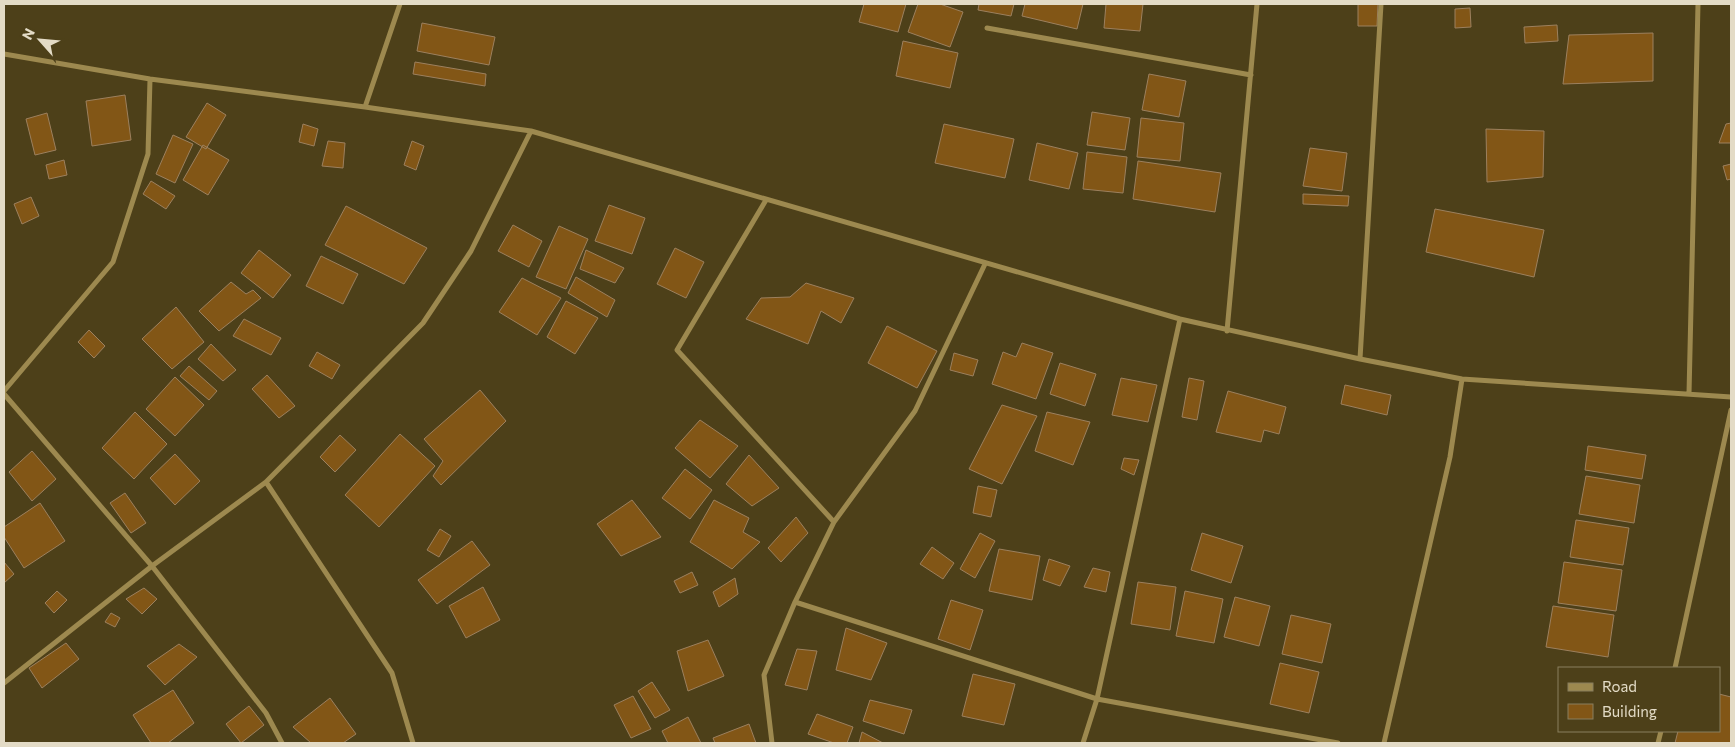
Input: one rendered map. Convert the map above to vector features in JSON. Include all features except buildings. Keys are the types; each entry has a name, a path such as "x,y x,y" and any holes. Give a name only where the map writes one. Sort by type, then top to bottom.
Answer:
{"street":[{"path":"366,107 400,4"},
{"path":"1227,331 1257,4"},
{"path":"1360,359 1381,4"},
{"path":"1689,394 1698,4"},
{"path":"987,28 1251,75"},
{"path":"4,54 150,79 531,131 1180,319 1227,331 1360,359 1462,379 1731,397"},
{"path":"150,79 148,154 113,262 4,392 152,566 266,713 282,743"},
{"path":"4,683 152,566 266,482 424,323 471,251 531,131"},
{"path":"766,200 677,350 834,522"},
{"path":"772,743 764,675 795,602 834,522 915,411 985,264"},
{"path":"1083,743 1097,699 1180,319"},
{"path":"1384,743 1450,457 1462,379"},
{"path":"1675,667 1731,410"},
{"path":"266,482 392,673 413,743"},
{"path":"795,602 1097,699 1338,743"}]}
